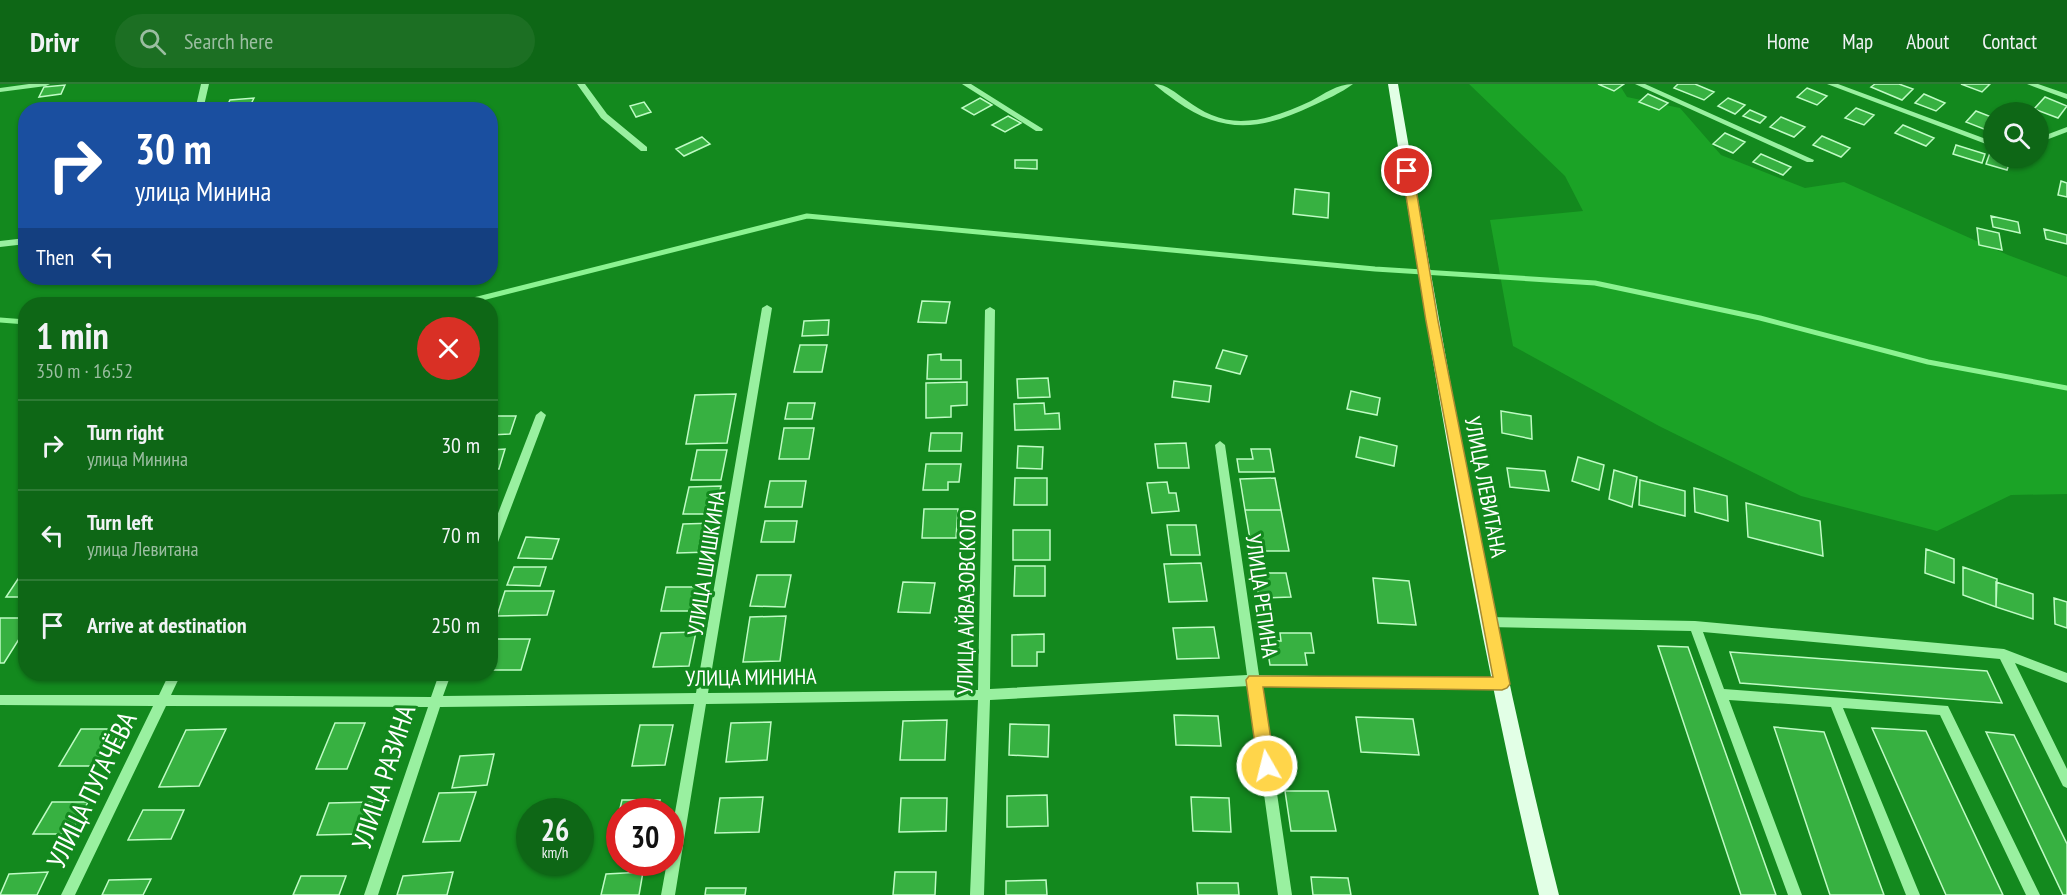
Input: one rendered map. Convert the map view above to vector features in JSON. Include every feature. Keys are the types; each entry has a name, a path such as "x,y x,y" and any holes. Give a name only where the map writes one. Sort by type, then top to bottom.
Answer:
{"main road":[{"name":"УЛИЦА ЛЕВИТАНА","path":"1393,84 1432,321 1488,622 1549,895"}],"street":[{"path":"0,90 46,84"},
{"path":"201,102 205,84"},
{"path":"581,84 604,116 644,149"},
{"path":"966,84 1039,129"},
{"path":"1158,84 1202,114 1242,125 1270,121 1349,84"},
{"path":"1639,84 1810,160"},
{"path":"1830,84 1983,141"},
{"path":"2031,84 2067,97"},
{"path":"2049,136 2067,129"},
{"path":"0,244 18,242"},
{"name":"УЛИЦА ШИШКИНА","path":"668,895 767,308"},
{"name":"УЛИЦА АЙВАЗОВСКОГО","path":"977,895 984,695 990,310"},
{"path":"498,529 541,415"},
{"name":"УЛИЦА РЕПИНА","path":"1220,445 1286,895"},
{"path":"1488,622 1695,626 2004,654 2067,678"},
{"path":"1695,626 1794,895"},
{"path":"2004,654 2067,782"},
{"name":"УЛИЦА МИНИНА","path":"0,700 434,702 984,695 1254,680 1502,684"},
{"name":"УЛИЦА ПУГАЧЁВА","path":"68,895 172,681"},
{"name":"УЛИЦА РАЗИНА","path":"371,895 442,681"},
{"path":"1721,694 1944,710 2033,895"},
{"path":"1835,703 1913,895"}],"green space":[{"path":"1469,84 1619,84 1627,97 1680,108 1721,155 1805,188 1844,182 2008,255 2067,277 2067,494 2011,495 1937,531 1801,496 1659,426 1513,346 1490,220 1583,211 1565,176"}],"building":[{"path":"1598,84 1624,84 1614,91"},
{"path":"1678,84 1695,84 1714,92 1704,100 1674,88"},
{"path":"1875,84 1899,84 1913,89 1902,100 1871,87"},
{"path":"1961,84 1990,84 1982,92"},
{"path":"65,85 61,94 39,97 44,87"},
{"path":"1807,88 1827,96 1817,105 1797,97"},
{"path":"1648,94 1668,103 1659,110 1639,102"},
{"path":"1924,94 1945,103 1936,111 1915,103"},
{"path":"2045,97 2067,106 2058,118 2049,115 2049,102 2040,102"},
{"path":"254,98 252,102 229,102 230,100"},
{"path":"980,98 992,105 974,115 962,108"},
{"path":"1728,98 1745,105 1735,114 1718,106"},
{"path":"644,102 651,112 636,117 630,106"},
{"path":"1856,108 1874,115 1864,125 1845,118"},
{"path":"1750,110 1766,117 1760,123 1743,116"},
{"path":"1976,111 1983,114 1983,129 1966,122"},
{"path":"1008,116 1021,123 1005,132 992,125"},
{"path":"1781,117 1805,127 1794,137 1770,127"},
{"path":"1903,125 1934,138 1926,146 1895,133"},
{"path":"1725,133 1745,142 1733,153 1713,144"},
{"path":"1822,136 1850,148 1841,157 1813,145"},
{"path":"702,137 710,144 684,156 676,149"},
{"path":"1956,145 1983,153 1983,160 1982,163 1953,154"},
{"path":"1761,154 1791,167 1783,175 1753,162"},
{"path":"1015,160 1037,160 1037,169 1015,168"},
{"path":"2061,181 2067,183 2067,197 2058,195"},
{"path":"1295,189 1329,193 1328,218 1293,214"},
{"path":"1991,216 2018,222 2020,233 1993,227"},
{"path":"1977,228 1999,233 2002,250 1979,245"},
{"path":"2044,229 2067,235 2067,244 2046,239"},
{"path":"922,301 950,302 946,323 918,322"},
{"path":"829,320 828,335 802,336 804,321"},
{"path":"800,345 827,345 822,372 794,372"},
{"path":"1223,350 1247,356 1240,374 1216,368"},
{"path":"941,354 941,360 961,360 961,379 927,379 928,355"},
{"path":"1048,378 1050,397 1018,398 1017,379"},
{"path":"1174,381 1211,386 1209,402 1172,397"},
{"path":"967,382 967,405 951,406 951,417 926,418 926,383"},
{"path":"1351,391 1380,398 1377,415 1347,409"},
{"path":"736,394 727,443 686,444 695,395"},
{"path":"788,403 815,403 812,419 785,419"},
{"path":"1044,403 1045,414 1059,413 1060,429 1015,430 1014,404"},
{"path":"1501,411 1531,416 1532,439 1502,433"},
{"path":"498,416 516,416 510,434 498,435"},
{"path":"784,428 814,428 809,459 779,459"},
{"path":"931,433 962,433 961,451 929,451"},
{"path":"1360,437 1397,446 1394,466 1356,457"},
{"path":"1186,443 1189,468 1158,468 1155,444"},
{"path":"1018,446 1043,447 1042,469 1017,468"},
{"path":"498,449 505,449 499,469 498,469"},
{"path":"1251,449 1270,449 1274,472 1239,472 1237,459 1253,459"},
{"path":"697,450 727,450 721,480 691,480"},
{"path":"1578,457 1604,465 1599,490 1572,481"},
{"path":"926,464 961,464 959,482 948,482 948,490 923,490"},
{"path":"1507,468 1545,471 1549,491 1510,487"},
{"path":"1614,470 1637,477 1632,507 1609,499"},
{"path":"1015,478 1047,478 1047,505 1014,505"},
{"path":"1275,478 1281,510 1245,510 1240,479"},
{"path":"1640,480 1685,491 1685,516 1639,505"},
{"path":"770,481 806,481 802,507 765,507"},
{"path":"1167,482 1169,493 1176,493 1179,511 1152,513 1147,483"},
{"path":"721,486 715,514 683,514 689,487"},
{"path":"1694,488 1727,496 1728,521 1695,512"},
{"path":"1746,503 1820,521 1823,556 1748,537"},
{"path":"924,509 958,509 956,538 922,538"},
{"path":"1245,510 1281,510 1289,551 1252,551"},
{"path":"765,521 797,521 794,542 761,542"},
{"path":"715,523 710,552 677,553 683,524"},
{"path":"1167,525 1196,525 1200,555 1171,555"},
{"path":"1013,530 1050,530 1050,560 1013,560"},
{"path":"526,537 559,539 552,559 518,558"},
{"path":"1926,549 1954,559 1954,583 1925,573"},
{"path":"1201,563 1207,601 1169,602 1164,564"},
{"path":"1015,566 1045,566 1045,596 1014,596"},
{"path":"514,567 546,567 540,586 507,585"},
{"path":"1963,567 1997,579 1996,607 1963,595"},
{"path":"1254,573 1286,573 1291,597 1259,598"},
{"path":"757,575 791,575 785,607 750,606"},
{"path":"1373,578 1409,581 1416,625 1378,623"},
{"path":"18,579 18,597 6,597"},
{"path":"903,582 935,583 930,613 898,612"},
{"path":"1996,582 2033,594 2033,619 1996,607"},
{"path":"666,587 706,587 701,611 661,611"},
{"path":"505,591 554,591 547,615 498,616"},
{"path":"2054,598 2067,602 2067,628 2055,624"},
{"path":"786,616 780,661 743,662 750,617"},
{"path":"0,618 18,618 18,641 4,663 0,663"},
{"path":"1214,627 1219,658 1177,659 1173,628"},
{"path":"696,632 689,666 653,667 661,633"},
{"path":"1280,633 1311,633 1314,653 1305,653 1307,665 1270,665 1266,641 1281,641"},
{"path":"1044,634 1044,652 1037,652 1037,666 1012,666 1012,635"},
{"path":"498,639 530,639 521,670 498,670"},
{"path":"1658,646 1688,647 1776,895 1741,895"},
{"path":"1730,652 1987,671 2002,703 1740,683"},
{"path":"1174,715 1218,716 1221,746 1176,745"},
{"path":"1356,717 1413,719 1419,755 1361,752"},
{"path":"947,720 945,760 900,760 903,721"},
{"path":"771,722 767,760 726,762 731,723"},
{"path":"335,723 365,723 347,769 316,769"},
{"path":"1010,724 1049,725 1048,757 1009,755"},
{"path":"640,725 673,725 665,765 632,766"},
{"path":"1774,727 1824,732 1884,895 1830,895"},
{"path":"1872,728 1926,731 2003,895 1946,895"},
{"path":"81,729 126,729 105,766 59,766"},
{"path":"226,729 199,786 159,787 186,730"},
{"path":"1986,732 2014,735 2067,844 2067,895 2063,895"},
{"path":"494,754 487,785 452,788 460,756"},
{"path":"1285,791 1328,791 1336,831 1291,831"},
{"path":"476,792 460,841 423,842 439,793"},
{"path":"1047,795 1048,826 1007,827 1007,796"},
{"path":"763,797 759,832 715,833 720,798"},
{"path":"1191,797 1229,798 1231,832 1193,831"},
{"path":"901,798 947,798 946,831 899,832"},
{"path":"52,802 88,802 70,834 33,834"},
{"path":"372,802 361,834 317,835 329,803"},
{"path":"143,810 184,810 171,839 128,840"},
{"path":"48,872 37,895 0,895 9,874"},
{"path":"453,872 447,895 397,895 403,876"},
{"path":"895,872 936,872 935,895 893,895"},
{"path":"606,874 606,876 642,876 639,895 601,895"},
{"path":"301,876 346,876 339,895 293,895"},
{"path":"1311,877 1348,878 1351,895 1313,895"},
{"path":"151,879 143,895 102,895 109,880"},
{"path":"1046,880 1047,895 1006,895 1006,881"},
{"path":"1197,883 1238,883 1239,895 1198,895"},
{"path":"706,888 746,888 745,895 705,895"}],"waterway":[{"path":"486,297 807,216 1375,269 1595,283 1760,318 1928,362 2067,388"},
{"path":"0,320 18,321"}],"route":[{"path":"1267,766 1254,680 1502,684 1488,622 1432,321 1407,171"}]}
